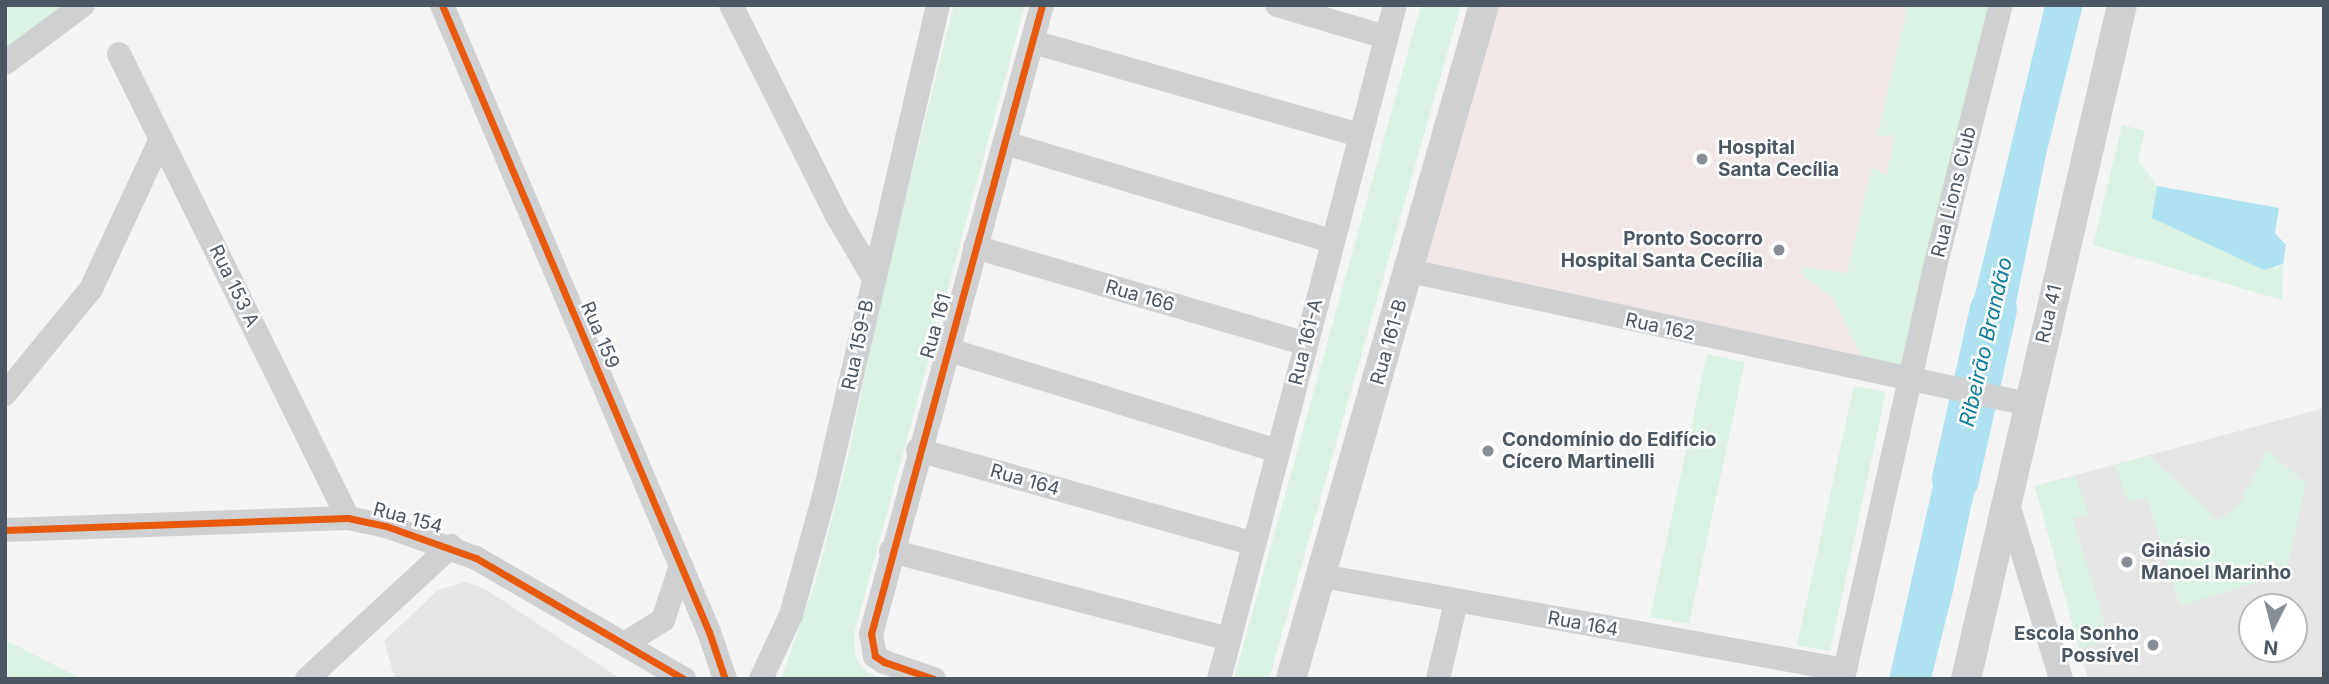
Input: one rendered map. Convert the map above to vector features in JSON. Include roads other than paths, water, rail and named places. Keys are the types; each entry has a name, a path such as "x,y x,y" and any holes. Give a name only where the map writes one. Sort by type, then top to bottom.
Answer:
{"street":[{"path":"5,63 83,5"},
{"name":"Rua 159","path":"442,5 681,566 725,679"},
{"path":"731,5 836,214 872,275"},
{"name":"Rua 159-B","path":"761,679 786,627 802,577 840,431 872,275 938,5"},
{"name":"Rua 161","path":"934,679 875,656 872,634 918,450 1042,5"},
{"path":"1278,5 1386,37"},
{"name":"Rua 161-A","path":"1219,679 1331,241 1395,5"},
{"name":"Rua 161-B","path":"1291,679 1484,5"},
{"name":"Rua Lions Club","path":"1844,674 1910,380 2001,5"},
{"name":"Rua 41","path":"1966,679 2007,501 2019,402 2122,5"},
{"path":"1033,42 1359,135"},
{"name":"Rua 153 A","path":"119,54 348,518"},
{"path":"5,394 91,289 121,233 161,139"},
{"path":"1005,142 1331,241"},
{"name":"Rua 166","path":"975,247 1306,344"},
{"name":"Rua 162","path":"1410,271 2019,402"},
{"path":"946,349 1278,452"},
{"name":"Rua 164","path":"918,450 1254,544"},
{"path":"2007,501 2061,679"},
{"name":"Rua 154","path":"5,530 348,518 451,546 684,679"},
{"path":"307,679 451,546"},
{"path":"891,551 1229,639"},
{"path":"624,644 663,620 681,566"},
{"name":"Rua 164","path":"1322,576 1844,674"},
{"path":"1438,679 1456,602"}],"water":[{"path":"2045,5 2083,5 2046,155 2001,377 1957,369"},
{"path":"2157,186 2279,208 2275,233 2286,245 2283,264 2264,270 2152,218"},
{"path":"1950,411 1990,419 1953,591 1931,679 1889,679"}],"waterway":[{"name":"Ribeirão Brandão","path":"1955,479 1993,309"}],"place":[{"name":"Hospital Santa Cecília","path":"1702,159"},
{"name":"Pronto Socorro Hospital Santa Cecília","path":"1779,250"},
{"name":"Condomínio do Edifício Cícero Martinelli","path":"1488,451"},
{"name":"Ginásio Manoel Marinho","path":"2127,562"},
{"name":"Escola Sonho Possível","path":"2153,645"}]}
